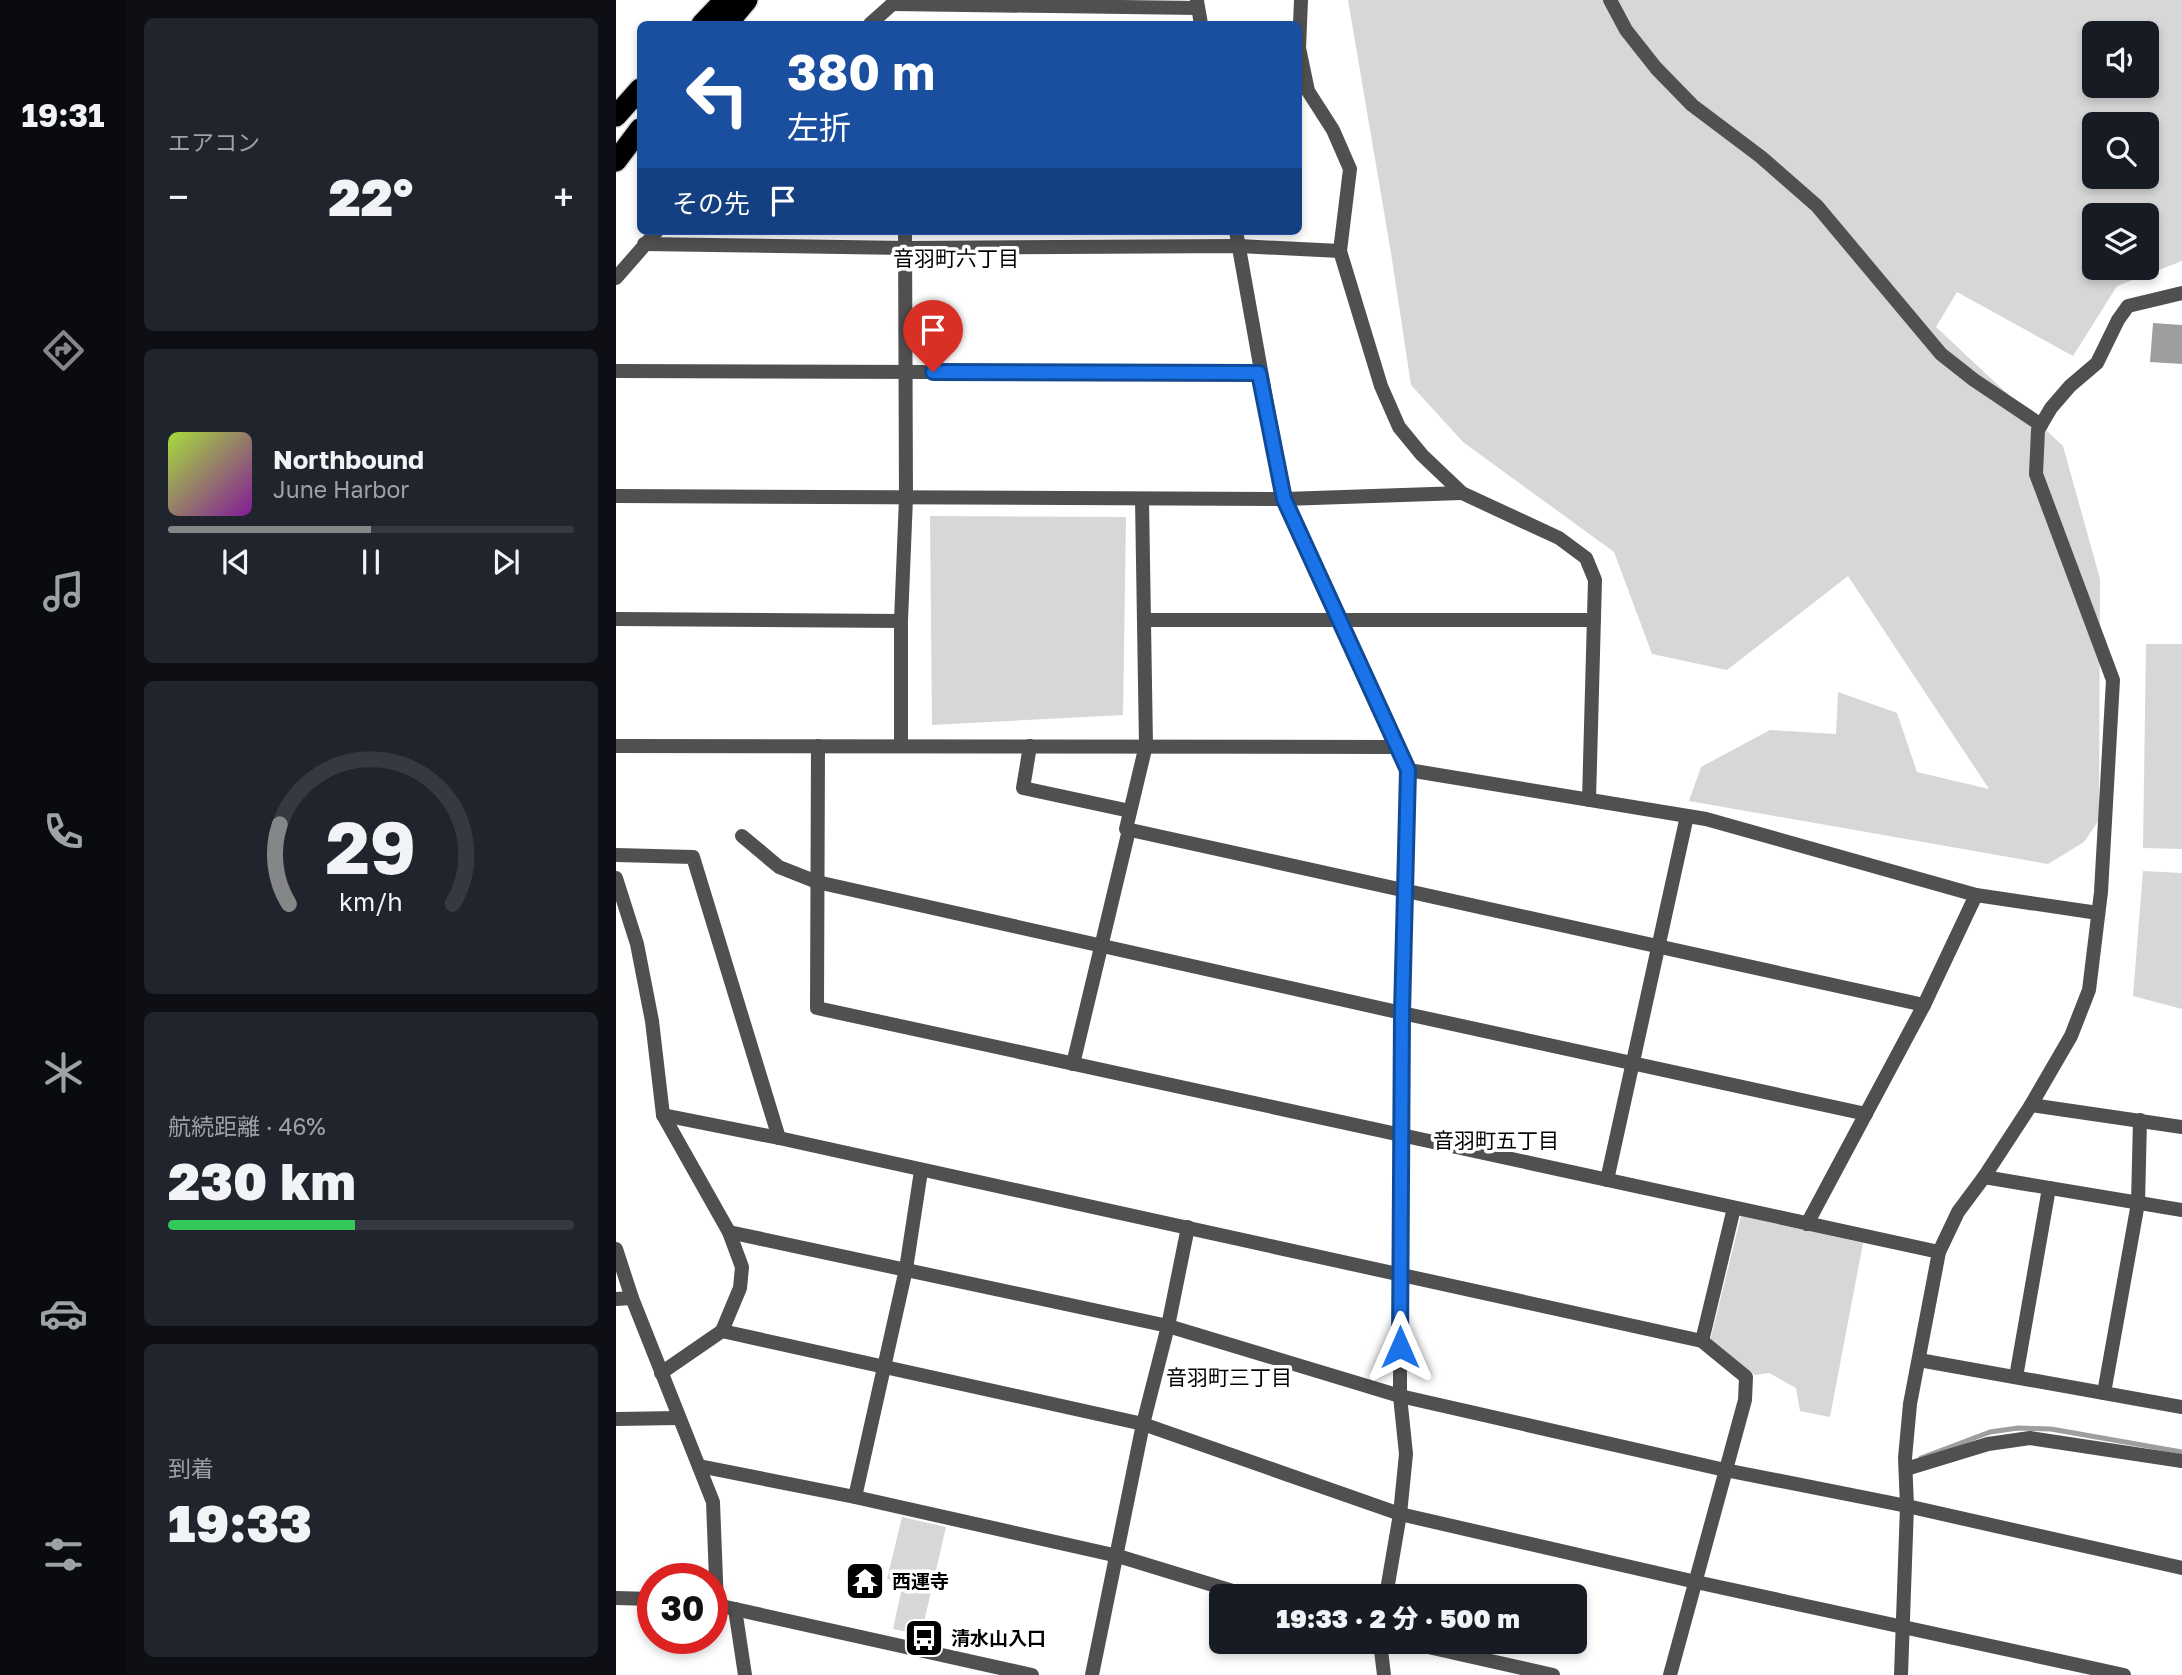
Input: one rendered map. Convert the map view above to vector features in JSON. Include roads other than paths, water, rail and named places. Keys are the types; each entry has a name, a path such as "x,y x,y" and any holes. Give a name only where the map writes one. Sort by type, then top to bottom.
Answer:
{"highway":[{"path":"705,21 725,0"},
{"path":"730,21 747,0"},
{"path":"616,116 637,92"},
{"path":"616,161 637,133"}],"street":[{"path":"1300,21 1301,0"},
{"path":"1610,0 1626,30 1656,68 1692,105 1761,157 1817,206 1941,354 2041,425"},
{"path":"873,21 894,2 1198,4"},
{"path":"1302,62 1308,91 1333,130 1350,169 1340,251 1381,386 1399,427 1422,455 1462,493 1559,538 1586,558 1595,580 1589,800"},
{"path":"616,278 653,235"},
{"path":"901,746 901,621 906,498 905,235"},
{"path":"1237,235 1259,373 1284,499 1408,770 1402,1013 1400,1274 1400,1396 1406,1454 1400,1514 1388,1584"},
{"path":"644,244 905,248 1239,247 1340,251"},
{"path":"1901,1675 1907,1506 1905,1458 1910,1404 1939,1252 1958,1212 2031,1105 2071,1036 2090,990 2102,878 2113,680 2036,474 2036,447 2041,425 2051,408 2070,386 2096,363 2128,306 2182,293"},
{"path":"616,371 1259,373"},
{"path":"616,496 1284,499 1462,493"},
{"path":"1142,499 1146,745 1126,829 1924,1005"},
{"path":"616,619 901,621"},
{"path":"1144,620 1594,620"},
{"path":"616,746 1396,747"},
{"path":"818,746 817,1008 1939,1252"},
{"path":"1030,746 1023,788 1130,811"},
{"path":"1408,770 1706,819 1976,895 2098,913"},
{"path":"1607,1180 1687,816"},
{"path":"1073,1064 1129,830"},
{"path":"742,836 779,867 817,882 1866,1114"},
{"path":"616,855 693,857 779,1138"},
{"path":"616,878 637,944 652,1021 663,1115 729,1232 742,1267 740,1288 722,1331 661,1373"},
{"path":"1807,1224 1924,1005 1976,895"},
{"path":"2031,1105 2182,1127"},
{"path":"663,1115 779,1138 1702,1341 1746,1377 1745,1400 1670,1675"},
{"path":"2104,1393 2138,1203 2140,1120"},
{"path":"855,1497 906,1269 921,1171"},
{"path":"1984,1177 2182,1210"},
{"path":"2016,1377 2049,1188"},
{"path":"1702,1341 1734,1208"},
{"path":"1092,1675 1143,1424 1168,1326 1188,1227"},
{"path":"729,1232 1168,1326 1400,1396 1725,1470 1907,1506 2182,1568"},
{"path":"616,1250 678,1418 713,1502 714,1563"},
{"path":"616,1299 632,1298"},
{"path":"722,1331 1143,1424 1400,1514 1696,1582 2124,1675"},
{"path":"1919,1360 2182,1406"},
{"path":"616,1419 678,1418"},
{"path":"1906,1469 1988,1444 2030,1438 2182,1461"},
{"path":"699,1466 855,1497 1118,1556 1210,1584"},
{"path":"616,1598 637,1599"},
{"path":"728,1608 1006,1672 1032,1675"},
{"path":"735,1609 745,1675"},
{"path":"1381,1654 1384,1675"},
{"path":"1459,1654 1553,1675"}],"waterway":[{"path":"1921,1458 1990,1432 2018,1428 2051,1429 2182,1452"}],"place":[{"name":"西運寺","path":"865,1581"},
{"name":"清水山入口","path":"924,1638"}],"district":[{"name":"音羽町六丁目","path":"956,259"},
{"name":"音羽町五丁目","path":"1496,1141"},
{"name":"音羽町三丁目","path":"1229,1378"}]}
